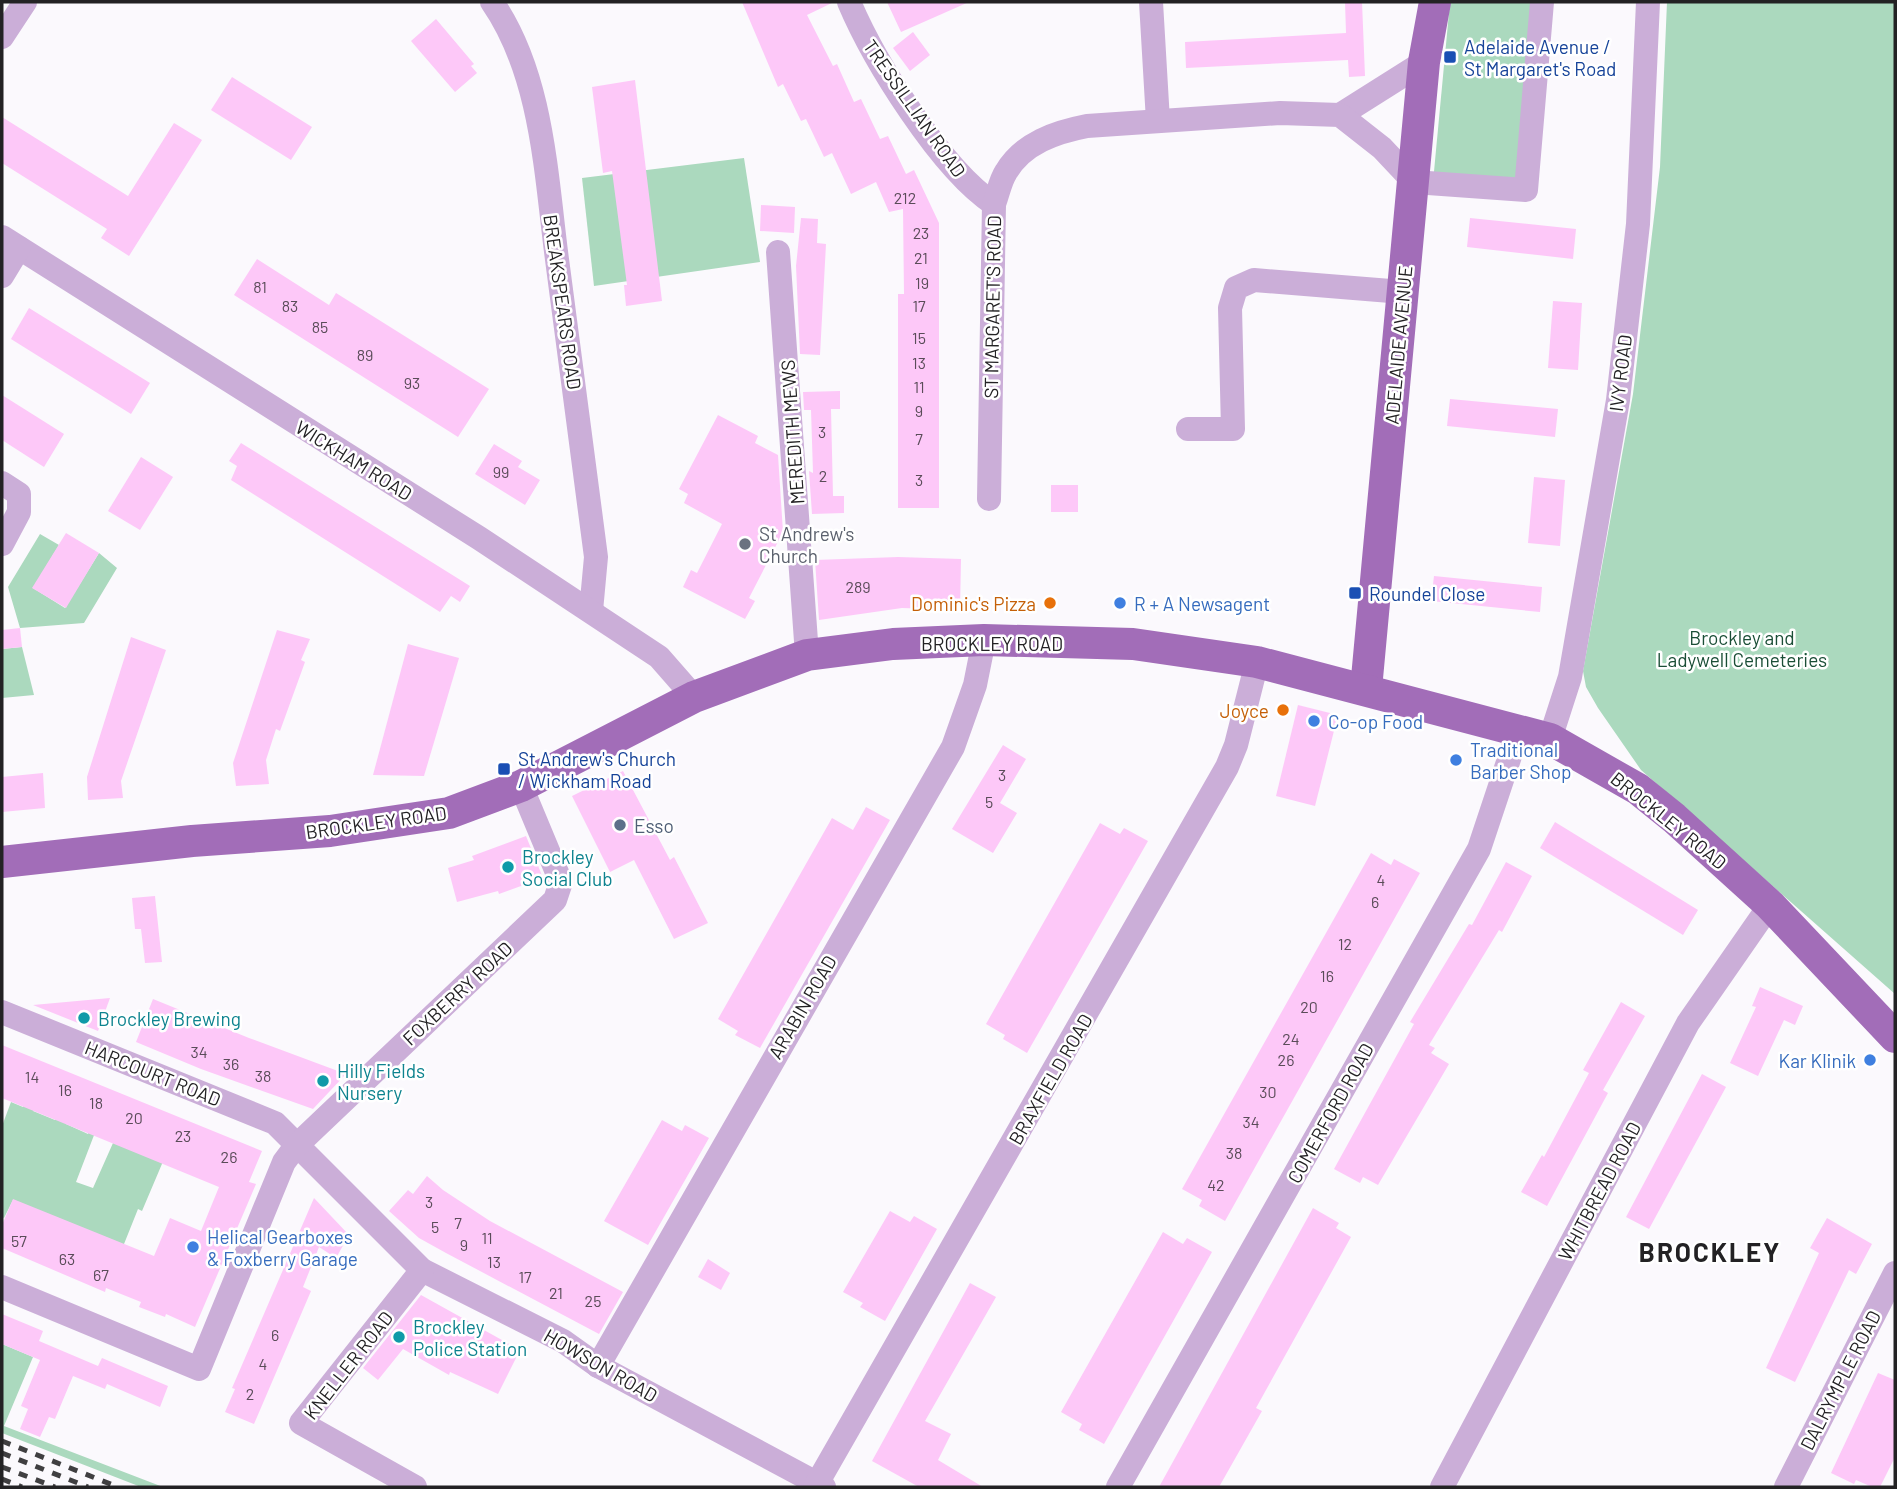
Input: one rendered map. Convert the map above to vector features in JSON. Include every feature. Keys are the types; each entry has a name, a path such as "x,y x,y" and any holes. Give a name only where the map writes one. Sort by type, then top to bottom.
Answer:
{"main road":[{"name":"ADELAIDE AVENUE","path":"1366,689 1424,62 1435,2"},
{"name":"BROCKLEY ROAD","path":"2,862 380,824 449,813 521,786 694,697 807,655 893,644 984,640 1133,644 1257,662 1550,739 1638,789 1770,905 1895,1037"}],"street":[{"path":"2,37 25,2"},
{"name":"BREAKSPEARS ROAD","path":"492,2 517,51 530,89 543,159 596,557 591,611"},
{"name":"TRESSILLIAN ROAD","path":"849,2 864,38 942,154 972,190 994,204"},
{"path":"1151,2 1158,121"},
{"path":"1424,62 1340,115 1382,148 1414,182 1526,190 1542,2"},
{"name":"IVY ROAD","path":"1550,739 1570,677 1618,400 1638,224 1648,2"},
{"name":"ST MARGARET'S ROAD","path":"989,499 994,204 1006,172 1032,146 1057,132 1087,126 1280,113 1340,115"},
{"path":"2,276 11,243"},
{"name":"WICKHAM ROAD","path":"11,243 591,611 659,657 694,697"},
{"name":"MEREDITH MEWS","path":"778,252 807,655"},
{"path":"1188,429 1233,429 1230,308 1236,288 1254,279 1403,292"},
{"path":"2,483 19,494 19,512 2,544"},
{"name":"ARABIN ROAD","path":"598,1366 953,747 975,685 984,640"},
{"name":"BRAXFIELD ROAD","path":"819,1486 1227,767 1236,745 1257,662"},
{"name":"COMERFORD ROAD","path":"1118,1487 1479,849 1519,729"},
{"name":"FOXBERRY ROAD","path":"2,1287 199,1369 284,1162 296,1146 555,900 561,882 521,786"},
{"name":"WHITBREAD ROAD","path":"1442,1487 1688,1023 1770,905"},
{"name":"HARCOURT ROAD","path":"2,1012 275,1123 296,1146"},
{"name":"HOWSON ROAD","path":"296,1146 422,1270 563,1341 598,1366 819,1486"},
{"name":"KNELLER ROAD","path":"415,1487 301,1423 422,1270"},
{"name":"DALRYMPLE ROAD","path":"1786,1487 1895,1273"}],"green space":[{"path":"1450,2 1542,2 1526,190 1433,182"},
{"name":"Brockley and Ladywell Cemeteries","path":"1667,2 1895,2 1895,994 1641,770 1586,687 1583,671 1633,394 1660,167"},
{"path":"744,158 760,262 594,286 582,178"},
{"path":"40,534 59,545 33,588 65,608 99,553 117,568 84,623 20,628 8,587"},
{"path":"22,647 34,695 2,698 2,649"},
{"path":"30,1088 40,1092 33,1111 55,1120 63,1102 66,1124 88,1134 96,1115 101,1117 76,1182 93,1188 113,1143 170,1145 142,1211 138,1209 116,1264 13,1200 4,1218 2,1217 2,1126 11,1102 23,1107"},
{"path":"2,1344 33,1357 4,1426 163,1487 141,1487 2,1433"}],"building":[{"path":"742,2 834,2 807,15 833,66 837,64 854,102 861,99 880,139 888,136 906,174 914,170 939,223 939,508 898,508 898,294 904,294 903,209 889,212 876,182 851,194 832,153 824,157 806,119 801,121 783,84 778,87"},
{"path":"887,2 969,2 901,32"},
{"path":"1345,2 1362,2 1365,76 1349,77 1348,60 1186,68 1185,42 1346,33"},
{"path":"436,19 474,64 471,66 477,73 455,92 411,41"},
{"path":"913,32 930,55 910,71 893,48"},
{"path":"232,77 312,127 291,160 211,110"},
{"path":"635,80 662,301 626,306 624,285 627,285 612,171 603,173 592,87"},
{"path":"2,117 128,196 174,123 202,140 129,256 101,238 107,229 2,163"},
{"path":"761,205 795,207 794,233 760,231"},
{"path":"801,218 818,219 817,243 826,244 820,355 800,354 796,266"},
{"path":"1470,218 1576,229 1573,259 1467,247"},
{"path":"257,259 329,305 336,293 489,389 458,437 234,295"},
{"path":"1553,301 1582,303 1578,370 1548,368"},
{"path":"29,308 150,383 131,414 11,339"},
{"path":"840,391 840,409 831,409 833,496 844,496 844,513 812,514 809,471 813,473 811,410 804,410 803,392"},
{"path":"2,395 64,434 44,467 2,440"},
{"path":"1450,399 1558,409 1555,437 1447,426"},
{"path":"718,415 758,436 755,443 778,455 783,532 749,598 755,601 745,619 683,587 691,570 697,573 722,524 684,503 688,494 679,489"},
{"path":"241,443 470,586 460,602 451,596 440,612 231,480 237,466 229,461"},
{"path":"494,444 522,461 518,467 540,480 525,505 475,474"},
{"path":"141,457 173,477 140,530 108,511"},
{"path":"1534,477 1565,480 1560,546 1528,543"},
{"path":"1051,485 1078,485 1078,512 1051,512"},
{"path":"66,533 99,553 66,608 32,588"},
{"path":"898,557 961,559 960,610 902,608 819,620 815,560"},
{"path":"1434,576 1542,587 1540,612 1431,601"},
{"path":"20,628 22,647 2,649 2,630"},
{"path":"277,630 310,639 301,660 305,662 280,731 276,729 266,760 269,784 236,786 233,763"},
{"path":"131,637 166,650 121,781 123,798 88,800 87,777"},
{"path":"408,644 459,658 424,776 373,775"},
{"path":"1298,705 1338,715 1315,806 1276,796"},
{"path":"1003,745 1026,759 1000,803 1017,813 993,853 952,829"},
{"path":"623,771 670,860 674,857 708,923 674,939 634,860 610,872 572,796"},
{"path":"43,773 45,808 2,812 2,777"},
{"path":"866,807 890,820 760,1048 735,1035 738,1031 718,1019 832,818 853,830"},
{"path":"1555,822 1698,910 1683,935 1540,848"},
{"path":"1100,823 1120,834 1124,828 1148,841 1027,1053 1003,1039 1005,1035 986,1024"},
{"name":"Brockley Social Club","path":"526,836 543,878 499,894 498,891 457,902 448,868 474,860 472,856"},
{"path":"1371,853 1391,865 1394,859 1420,873 1225,1221 1199,1206 1202,1200 1182,1189"},
{"path":"1506,862 1532,876 1502,932 1499,930 1429,1045 1435,1048 1431,1053 1449,1064 1378,1185 1363,1177 1360,1183 1334,1169 1414,1024 1410,1022 1469,924 1472,925"},
{"path":"155,896 162,962 145,963 141,929 135,929 132,898"},
{"path":"1760,987 1803,1006 1795,1025 1784,1020 1758,1076 1730,1063 1756,1007 1752,1006"},
{"name":"Brockley Brewing","path":"110,998 98,1031 33,1005"},
{"path":"153,999 346,1074 313,1109 201,1069 136,1042"},
{"path":"1621,1002 1645,1016 1603,1090 1608,1093 1547,1206 1521,1192 1542,1155 1544,1157 1589,1073 1583,1070"},
{"path":"2,1045 262,1151 249,1182 256,1184 195,1327 166,1314 165,1317 139,1307 141,1302 106,1288 105,1292 2,1248 2,1225 13,1199 154,1256 170,1218 201,1231 219,1187 2,1098"},
{"path":"1702,1074 1726,1087 1649,1229 1626,1217"},
{"path":"662,1120 682,1131 685,1125 709,1138 648,1245 604,1221"},
{"path":"427,1176 490,1221 623,1292 599,1334 419,1238 389,1211 408,1190 413,1194"},
{"path":"314,1198 349,1235 336,1258 319,1247 303,1287 311,1291 254,1424 225,1412 235,1389 232,1388"},
{"path":"1313,1208 1339,1223 1336,1228 1351,1237 1256,1408 1262,1411 1219,1487 1159,1487"},
{"path":"890,1211 910,1222 914,1216 937,1229 885,1321 860,1307 863,1303 843,1292"},
{"path":"1827,1218 1872,1244 1856,1274 1849,1270 1795,1382 1766,1368 1819,1253 1810,1248"},
{"path":"1163,1232 1183,1244 1187,1238 1212,1252 1104,1444 1079,1430 1082,1424 1061,1412"},
{"path":"708,1259 730,1273 721,1290 698,1277"},
{"path":"970,1283 996,1297 925,1421 951,1434 938,1460 983,1487 919,1487 872,1461"},
{"path":"421,1295 520,1350 498,1394 450,1372 449,1375 403,1349 378,1380 363,1368"},
{"path":"2,1314 43,1331 39,1341 98,1366 102,1358 168,1386 160,1407 107,1384 105,1389 73,1376 55,1419 49,1417 40,1437 20,1429 28,1409 21,1406 40,1360 2,1344"},
{"path":"1878,1373 1895,1380 1895,1457 1880,1487 1872,1487 1856,1480 1854,1484 1831,1473"}],"railway":[{"path":"2,1441 118,1487"},
{"path":"2,1453 88,1487"},
{"path":"2,1467 55,1487"},
{"path":"2,1479 22,1487"}],"place":[{"name":"Adelaide Avenue / St Margaret's Road","path":"1450,57"},
{"name":"St Andrew's Church","path":"745,544"},
{"name":"Roundel Close","path":"1355,593"},
{"name":"Dominic's Pizza","path":"1050,603"},
{"name":"R + A Newsagent","path":"1120,603"},
{"name":"Joyce","path":"1283,710"},
{"name":"Co-op Food","path":"1314,721"},
{"name":"Traditional Barber Shop","path":"1456,760"},
{"name":"St Andrew's Church / Wickham Road","path":"504,769"},
{"name":"Esso","path":"620,825"},
{"name":"Brockley Social Club","path":"508,867"},
{"name":"Brockley Brewing","path":"84,1018"},
{"name":"Kar Klinik","path":"1870,1060"},
{"name":"Hilly Fields Nursery","path":"323,1081"},
{"name":"Helical Gearboxes & Foxberry Garage","path":"193,1247"},
{"name":"Brockley Police Station","path":"399,1337"}],"district":[{"name":"BROCKLEY","path":"1710,1251"}]}
